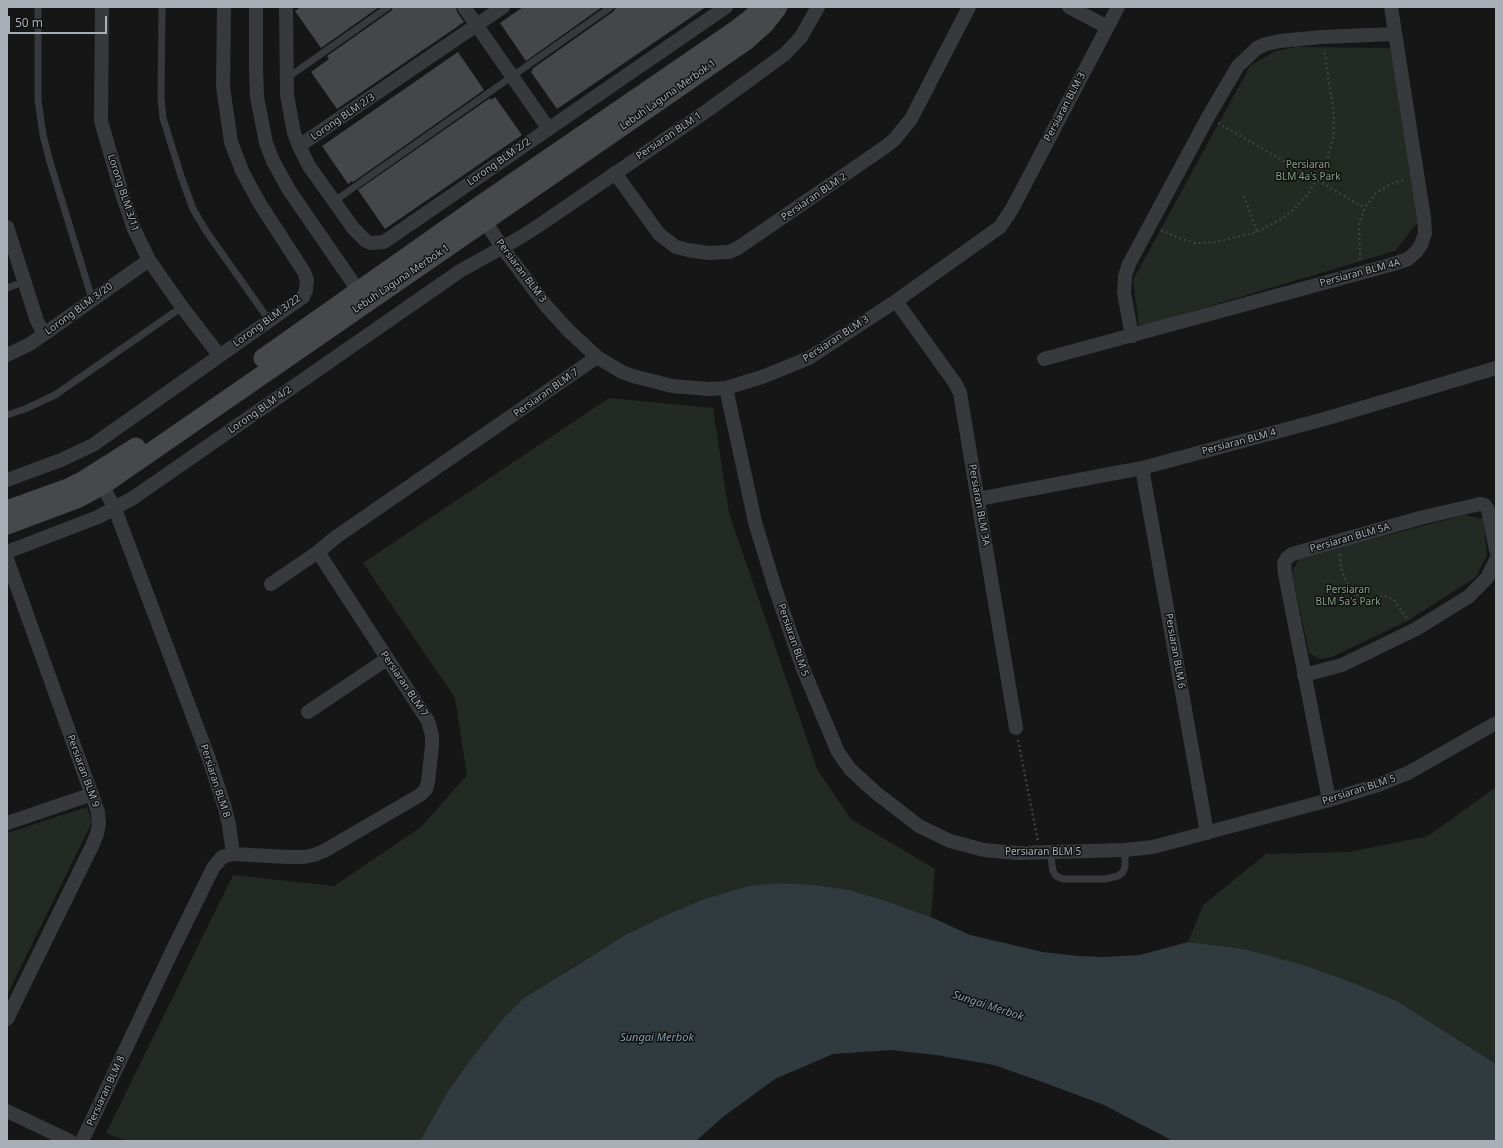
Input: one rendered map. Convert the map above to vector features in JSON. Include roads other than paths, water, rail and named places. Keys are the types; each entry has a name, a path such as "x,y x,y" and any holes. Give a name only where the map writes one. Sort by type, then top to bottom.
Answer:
{"street":[{"name":"Lorong BLM 3/11","path":"102,7 101,121 134,230 149,260 182,307 219,355"},
{"name":"Lorong BLM 3/22","path":"7,480 61,460 93,445 303,297 306,290 307,280 304,272 260,204 242,171 231,142 223,87 224,7"},
{"path":"256,7 257,97 266,143 273,161 289,190 362,297"},
{"name":"Lorong BLM 2/3","path":"286,7 287,78 290,112 294,133 299,146 503,7"},
{"path":"464,7 548,128"},
{"name":"Lorong BLM 2/2","path":"299,146 309,166 333,202 366,241 371,243 384,242 726,7"},
{"name":"Lebuh Laguna Merbok 1","path":"481,215 734,31 763,7"},
{"name":"Lebuh Laguna Merbok 1","path":"7,525 79,498 100,479 170,424 362,297 481,215 746,41 765,24 778,7"},
{"name":"Persiaran BLM 1","path":"502,247 521,237 708,110 785,54 800,37 818,7"},
{"name":"Persiaran BLM 2","path":"614,173 659,234 676,247 708,253 729,252 738,248 885,148 894,140 911,119 969,7"},
{"path":"1069,7 1107,28"},
{"name":"Persiaran BLM 3","path":"481,215 502,247 547,307 569,331 597,357 622,372 646,380 672,386 709,389 726,388 762,377 809,358 896,301 1000,227 1007,218 1118,7"},
{"name":"Persiaran BLM 4A","path":"1044,359 1361,273 1408,259 1416,252 1421,245 1424,233 1424,218 1391,7"},
{"path":"1132,336 1124,293 1125,276 1129,264 1208,118 1238,66 1257,48 1266,44 1280,41 1322,37 1395,34"},
{"path":"7,227 24,282 44,334"},
{"name":"Lorong BLM 4/2","path":"7,552 83,523 115,509 133,498 460,271 502,247"},
{"name":"Lorong BLM 3/20","path":"7,355 30,344 149,260"},
{"name":"Persiaran BLM 3A","path":"896,301 955,383 960,394 1016,728"},
{"name":"Persiaran BLM 7","path":"271,584 318,552 336,537 597,357"},
{"name":"Persiaran BLM 4","path":"978,499 1142,468 1328,418 1496,368"},
{"name":"Persiaran BLM 5","path":"726,388 755,522 774,585 803,669 838,752 850,769 864,783 910,819 950,841 984,850 1017,853 1125,850 1153,847 1330,800 1378,785 1408,773 1496,723"},
{"name":"Persiaran BLM 6","path":"1142,468 1207,833"},
{"name":"Lebuh Laguna Merbok 1","path":"7,510 68,488 100,479"},
{"name":"Persiaran BLM 8","path":"82,1141 213,868 222,857 233,854 225,808 209,759 115,509 100,479"},
{"name":"Persiaran BLM 5A","path":"1330,800 1285,574 1284,563 1287,558 1292,554 1420,518 1480,504 1485,505 1488,510 1496,550"},
{"name":"Persiaran BLM 7","path":"233,854 304,857 324,851 420,795 426,789 428,782 432,746 431,727 423,712 318,552"},
{"name":"Persiaran BLM 9","path":"7,559 92,794 98,812 99,824 97,834 7,1019"},
{"path":"1304,675 1342,665 1416,629 1473,592 1487,578 1496,560"},
{"path":"308,712 387,659"},
{"path":"7,822 92,794"},
{"path":"7,1112 70,1141"}],"lane":[{"path":"38,7 38,100 43,135 92,299"},
{"path":"162,7 161,98 163,111 181,176 192,209 269,320"},
{"path":"287,78 388,7"},
{"path":"333,202 611,7"},
{"path":"7,288 24,282"},
{"path":"7,415 56,395 182,307"},
{"path":"1045,852 1056,876 1063,878 1105,879 1118,876 1123,872 1125,867 1125,850"}],"water":[{"name":"Sungai Merbok","path":"776,883 813,885 849,890 931,917 970,935 1043,952 1103,957 1140,955 1188,942 1244,949 1306,966 1359,985 1397,1001 1496,1064 1496,1141 1173,1141 1104,1105 994,1065 936,1055 891,1050 833,1054 775,1079 723,1117 696,1141 420,1141 448,1091 466,1066 502,1020 523,999 625,935 666,915 704,899 749,886"}],"park label":[{"name":"Persiaran BLM 4a's Park","path":"1308,170"},
{"name":"Persiaran BLM 5a's Park","path":"1348,596"}]}
